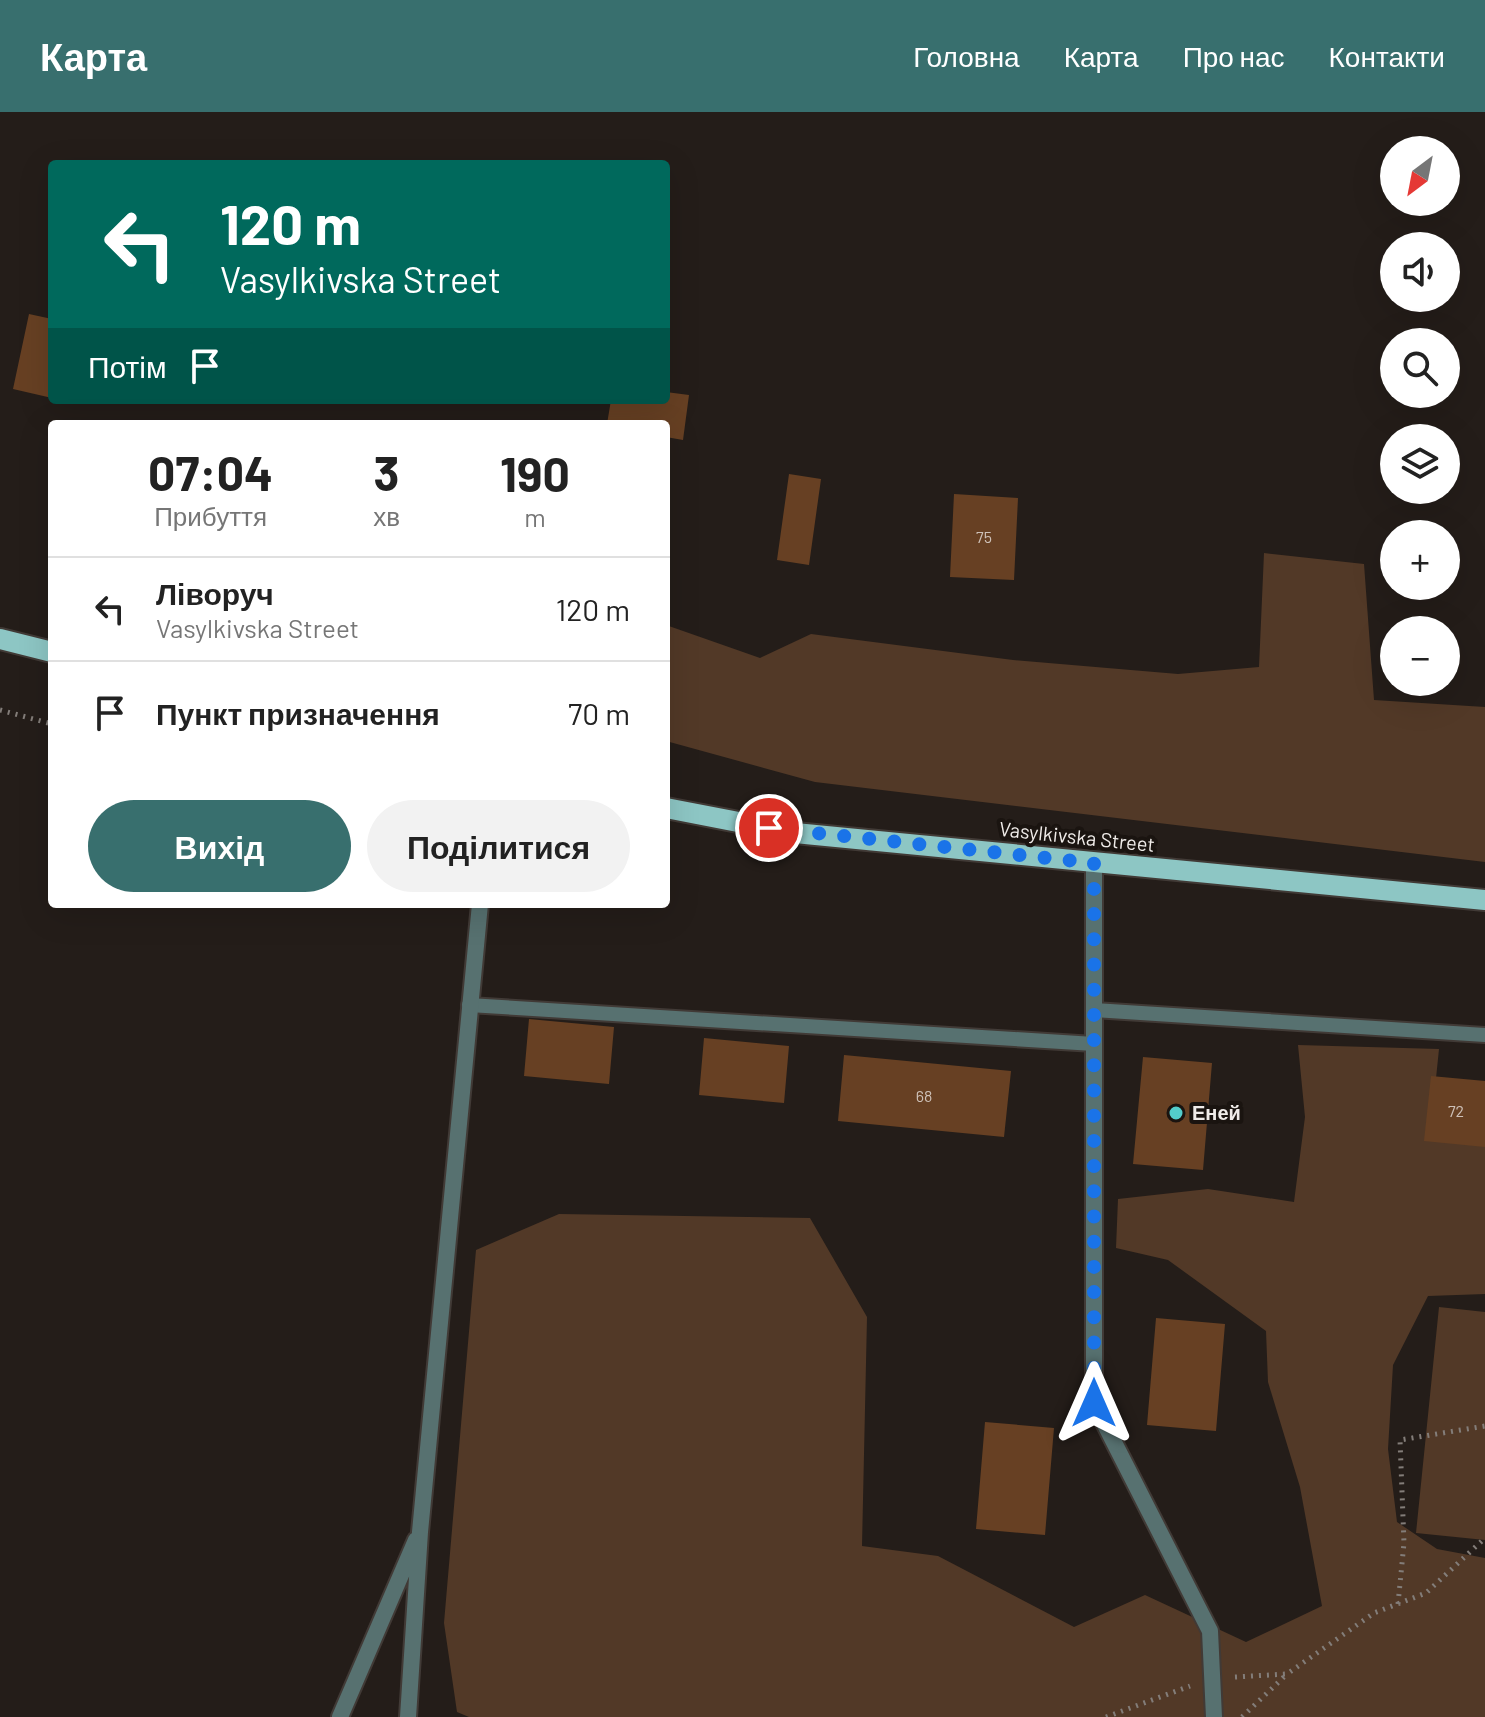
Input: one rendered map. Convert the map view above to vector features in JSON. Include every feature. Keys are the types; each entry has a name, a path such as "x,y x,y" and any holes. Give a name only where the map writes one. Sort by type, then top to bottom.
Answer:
{"main road":[{"path":"0,639 48,651"},
{"name":"Vasylkivska Street","path":"670,809 795,833 1485,900"}],"street":[{"path":"1094,863 1094,1403 1210,1631 1214,1717"},
{"path":"408,1717 420,1532 480,908"},
{"path":"340,1717 420,1532"}],"lane":[{"path":"469,1005 1094,1044"},
{"path":"1094,1010 1485,1035"}],"path":[{"path":"0,710 48,723"},
{"path":"1398,1604 1404,1543 1400,1440 1485,1426"},
{"path":"1242,1717 1287,1674 1374,1613 1426,1593 1485,1538"},
{"path":"1106,1717 1212,1678 1287,1674"}],"shaded area":[{"path":"1264,553 1364,564 1374,700 1485,707 1485,862 815,782 670,742 670,626 760,658 811,634 1013,660 1178,674 1259,667"},
{"path":"1298,1045 1439,1049 1430,1137 1485,1145 1485,1294 1428,1296 1393,1365 1388,1449 1397,1522 1437,1549 1485,1558 1485,1717 469,1717 457,1712 444,1623 476,1250 559,1214 810,1218 867,1317 862,1546 938,1556 1074,1627 1145,1595 1246,1642 1322,1606 1300,1487 1268,1382 1266,1331 1168,1260 1116,1248 1118,1199 1208,1189 1294,1202 1305,1117"},
{"path":"1439,1307 1485,1312 1485,1540 1416,1533"}],"building":[{"path":"29,314 48,318 48,397 13,389"},
{"path":"670,393 689,395 683,440 670,438 670,420 608,420 610,404 670,404"},
{"path":"789,474 821,479 809,565 777,560"},
{"path":"954,494 1018,498 1014,580 950,577"},
{"path":"529,1019 614,1027 609,1084 524,1076"},
{"path":"704,1038 789,1046 784,1103 699,1095"},
{"path":"844,1055 1011,1071 1004,1137 838,1121"},
{"path":"1143,1057 1212,1063 1203,1170 1133,1164"},
{"path":"1431,1076 1485,1081 1485,1147 1424,1141"},
{"path":"1156,1318 1225,1324 1216,1431 1147,1425"},
{"path":"985,1422 1054,1428 1045,1535 976,1529"}],"place":[{"name":"Еней","path":"1176,1113"}],"route":[{"path":"769,828 1094,863 1094,1403"}]}
